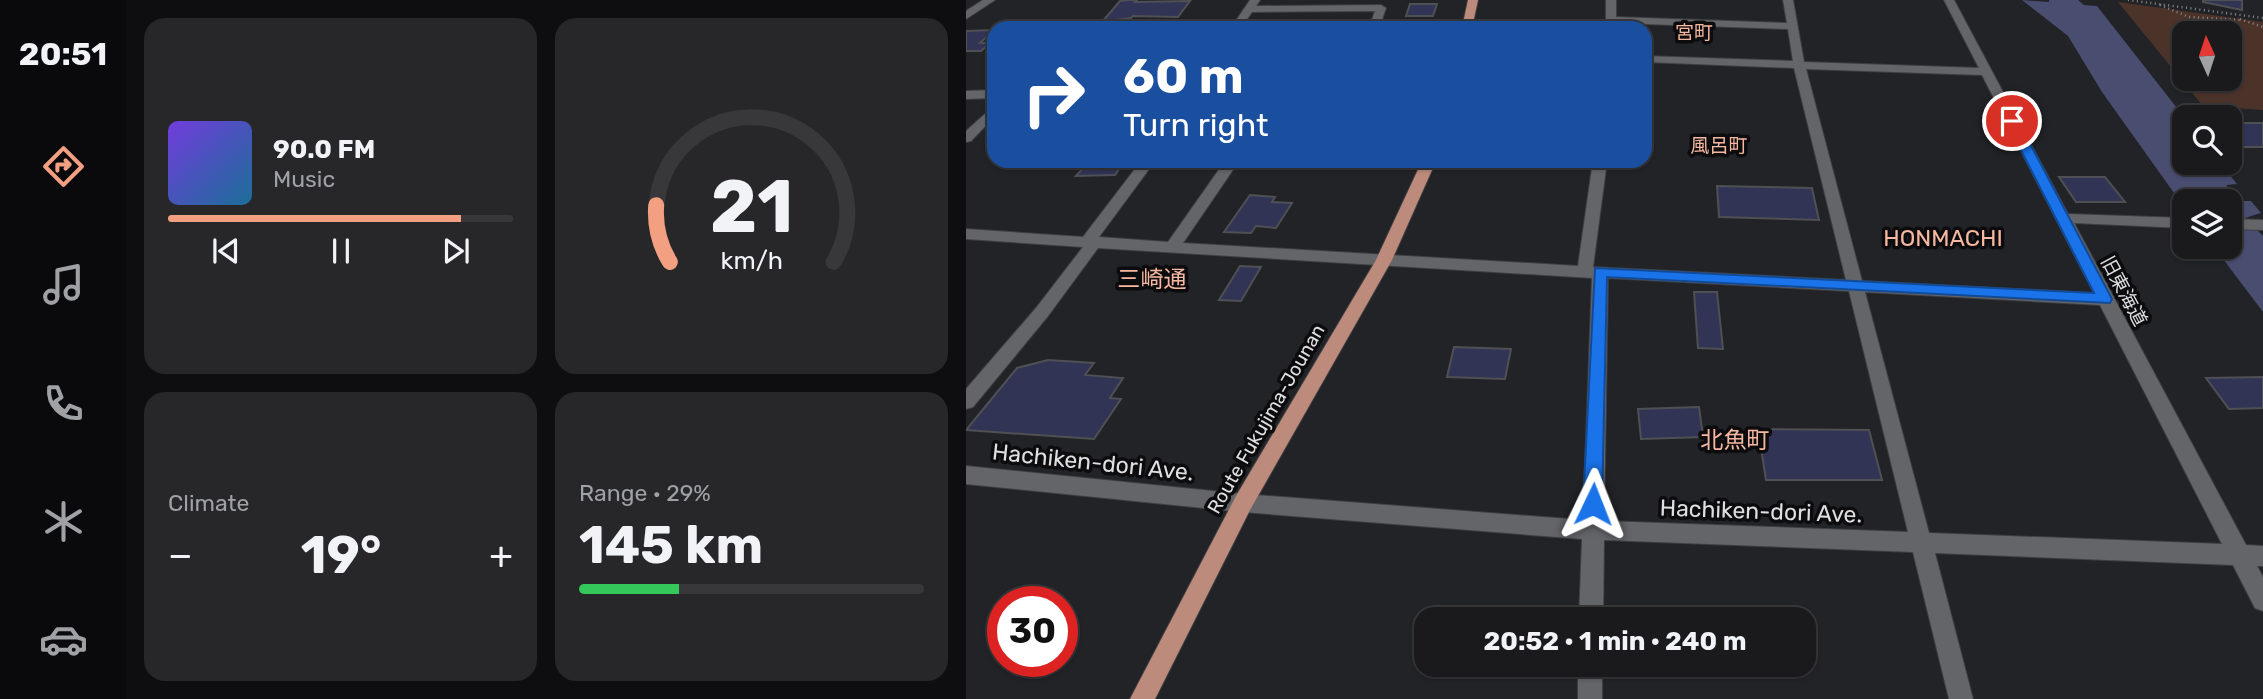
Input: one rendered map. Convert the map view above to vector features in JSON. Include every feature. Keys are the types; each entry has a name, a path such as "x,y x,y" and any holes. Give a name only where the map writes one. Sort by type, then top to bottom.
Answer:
{"main road":[{"path":"1468,21 1473,0"},
{"name":"Route Fukujima-Jounan","path":"1142,699 1243,503 1384,260 1426,168"}],"street":[{"path":"966,16 990,0"},
{"path":"1611,0 1611,21"},
{"path":"1788,0 1799,64 1961,699"},
{"name":"旧東海道","path":"1949,0 2263,600"},
{"path":"1241,21 1252,5 1382,4 1376,21"},
{"path":"1652,24 1793,26"},
{"path":"1652,59 1987,72"},
{"path":"966,95 987,94"},
{"path":"966,138 987,117"},
{"path":"966,402 1042,312 1143,168"},
{"path":"1173,247 1227,168"},
{"path":"1591,607 1593,271 1600,168"},
{"path":"2061,218 2172,223"},
{"path":"2242,224 2263,225"},
{"path":"966,234 1342,259 2105,299"},
{"name":"Hachiken-dori Ave.","path":"966,475 1243,503 1592,530 2263,556"},
{"path":"1590,677 1590,699"}],"path":[{"path":"2128,0 2263,19"},
{"path":"2159,4 2175,13 2200,19 2241,20 2263,27"},
{"path":"2233,14 2241,20"}],"shaded area":[{"path":"2118,2 2263,22 2263,110 2242,109 2242,105 2202,105 2191,91 2242,91 2242,21 2172,21 2172,68"}],"water":[{"path":"2022,0 2078,0 2084,5 2097,6 2175,105 2172,105 2172,175 2230,175 2237,184 2226,185 2230,189 2172,190 2102,92 2068,36"},
{"path":"2242,201 2251,201 2261,213 2245,218 2263,236 2263,312 2223,259 2242,259"}],"building":[{"path":"2242,0 2242,10 2203,2"},
{"path":"1120,1 1190,1 1178,17 1133,16 1103,21"},
{"path":"1410,4 1437,4 1433,16 1406,16"},
{"path":"987,30 987,36 980,43 987,43 987,46 981,51 966,51 966,31"},
{"path":"2242,123 2263,123 2263,147 2242,147"},
{"path":"1083,168 1120,168 1115,175 1076,176"},
{"path":"2059,177 2105,177 2125,202 2076,202"},
{"path":"1717,186 1812,188 1819,220 1719,217"},
{"path":"1250,195 1275,197 1272,202 1292,203 1276,228 1256,226 1251,233 1224,232"},
{"path":"1240,266 1261,267 1241,301 1219,300"},
{"path":"1694,292 1717,292 1723,349 1698,348"},
{"path":"1454,347 1511,349 1505,379 1447,377"},
{"path":"1048,360 1094,363 1085,375 1123,378 1110,398 1121,399 1094,439 966,430 1017,368"},
{"path":"2263,377 2263,408 2229,409 2206,378"},
{"path":"1699,407 1703,437 1641,439 1638,409"},
{"path":"1758,429 1869,430 1882,480 1766,480"}],"district":[{"name":"宮町","path":"1694,32"},
{"name":"風呂町","path":"1719,145"},
{"name":"HONMACHI","path":"1943,238"},
{"name":"三崎通","path":"1152,279"},
{"name":"北魚町","path":"1735,440"}],"route":[{"path":"1593,504 1600,272 2105,299 2012,121"}]}
